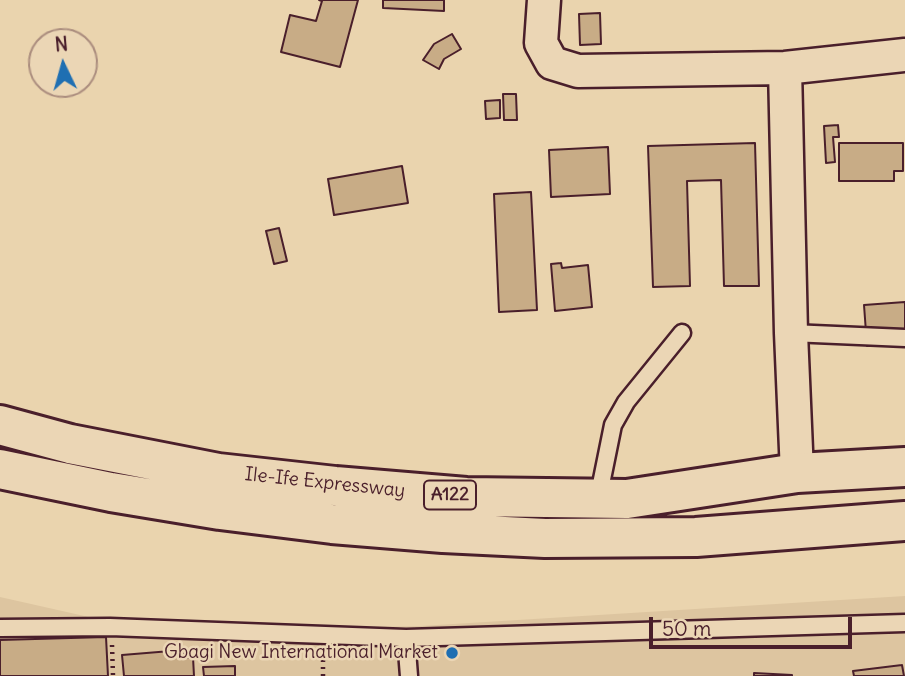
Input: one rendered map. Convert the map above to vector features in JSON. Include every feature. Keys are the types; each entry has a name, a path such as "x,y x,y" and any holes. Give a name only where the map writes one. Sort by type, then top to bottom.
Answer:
{"highway":[{"name":"Ile-Ife Expressway","path":"0,425 70,444 218,472 335,486 466,497 627,499 797,473 905,467"},
{"name":"Ile-Ife Expressway","path":"0,469 111,492 220,510 332,524 443,533 545,538 696,537 905,521"}],"street":[{"path":"544,0 541,43 552,64 578,71 785,68 905,55"},
{"path":"785,68 797,473"}],"lane":[{"path":"598,499 613,425 626,402 682,333"},
{"path":"791,333 905,338"},
{"path":"0,628 110,627 406,638 905,624"},
{"path":"406,638 409,676"}],"path":[{"path":"110,627 113,676"}],"shaded area":[{"name":"Gbagi New International Market","path":"905,596 905,676 0,676 0,597 151,631 421,626"}],"building":[{"path":"319,0 358,0 340,67 281,52 290,15 316,21 322,1"},
{"path":"383,0 444,0 444,11 383,8"},
{"path":"600,13 601,44 580,45 579,14"},
{"path":"452,34 461,49 444,59 439,69 423,60 434,44"},
{"path":"503,94 516,94 517,120 504,120"},
{"path":"500,100 500,118 486,119 485,101"},
{"path":"838,125 839,137 833,137 835,162 826,163 824,126"},
{"path":"755,143 759,286 724,286 721,180 687,181 690,286 653,287 648,146"},
{"path":"839,143 903,143 903,171 894,171 894,181 839,181"},
{"path":"608,147 610,194 551,197 549,150"},
{"path":"402,166 408,203 334,215 328,179"},
{"path":"531,192 537,310 499,312 494,194"},
{"path":"279,228 287,261 274,264 266,231"},
{"path":"561,263 562,268 588,265 592,307 555,311 551,264"},
{"path":"905,302 905,343 867,346 864,305"},
{"path":"106,637 108,676 0,676 0,640"},
{"path":"183,650 184,658 193,657 194,676 124,676 122,655"},
{"path":"902,665 904,676 854,676 853,671"},
{"path":"235,666 235,676 204,676 203,667"},
{"path":"754,673 792,675 792,676 754,676"}],"place":[{"name":"Gbagi New International Market","path":"452,653"}]}
